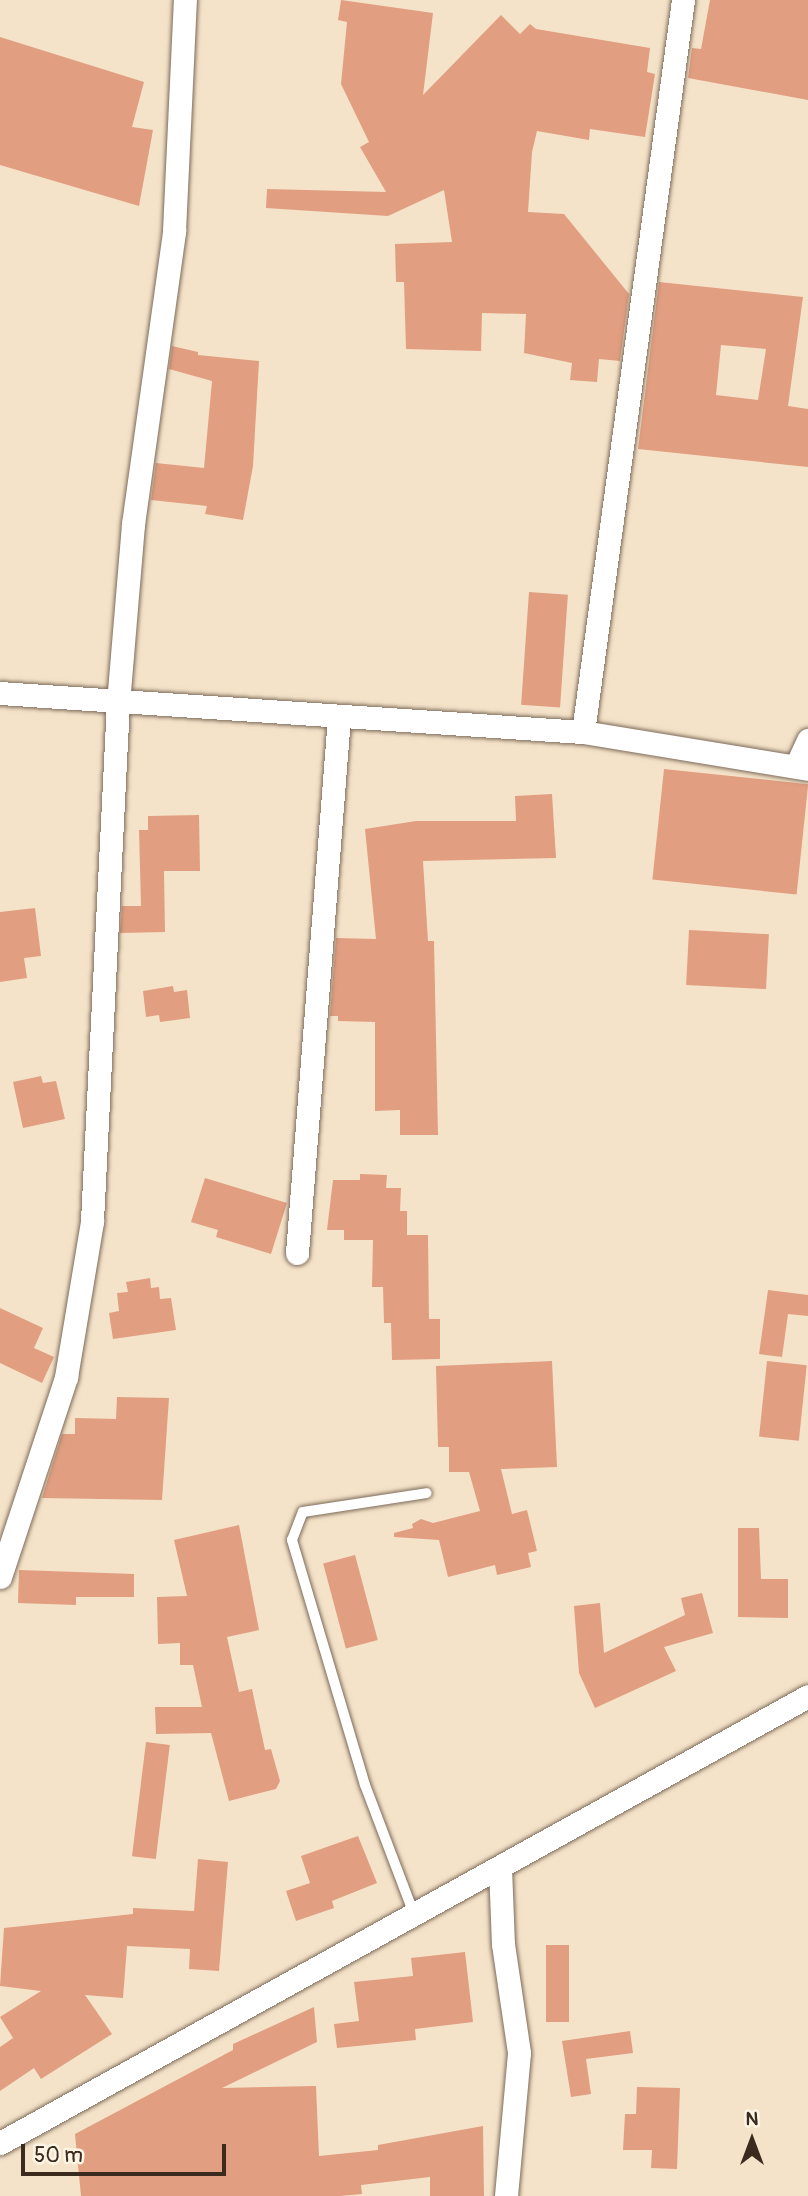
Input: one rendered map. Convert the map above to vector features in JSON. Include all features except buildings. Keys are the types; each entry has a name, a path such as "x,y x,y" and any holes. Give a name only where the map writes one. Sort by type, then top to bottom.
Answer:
{"street":[{"path":"0,1577 66,1377 92,1221 106,1007 118,703 134,524 174,231 185,0"},
{"path":"583,732 683,0"},
{"path":"0,693 118,703 583,732 802,768 808,740"},
{"path":"297,1253 339,717"},
{"path":"0,2143 808,1696"},
{"path":"500,1867 503,1944 519,2053 506,2196"}],"lane":[{"path":"414,1914 365,1785 292,1540 303,1512 427,1493"}]}
